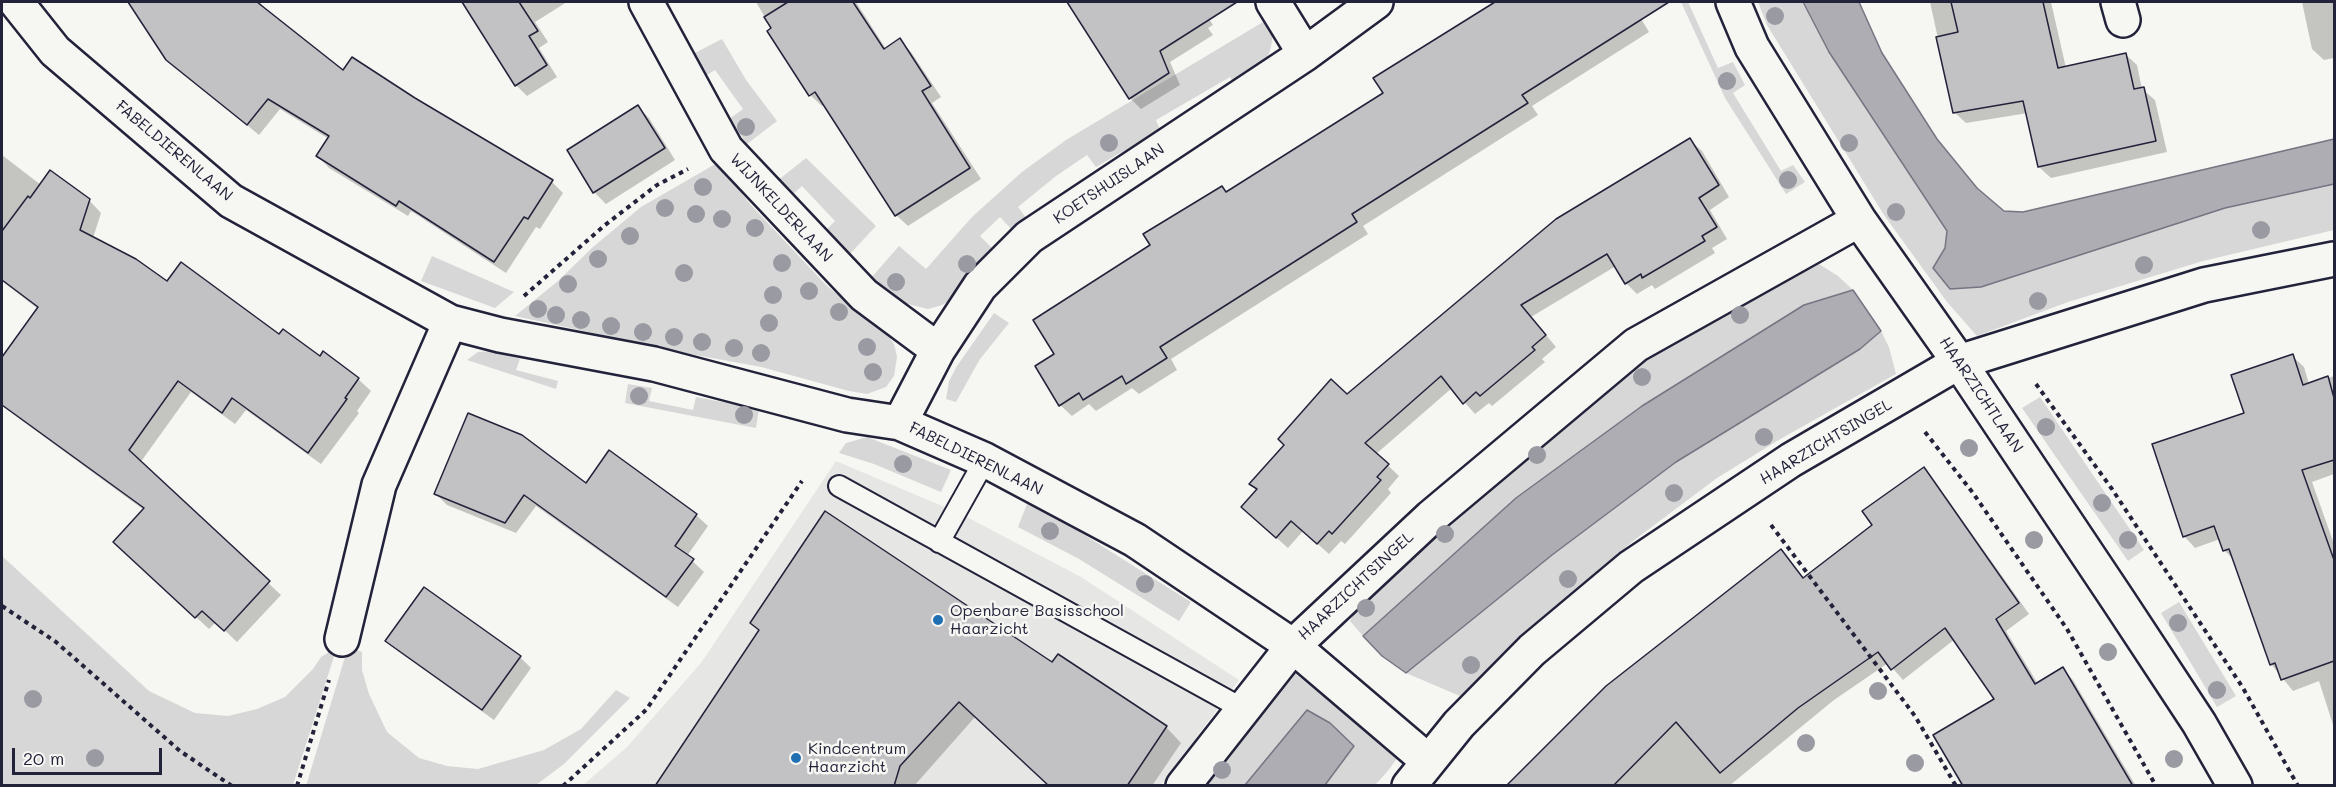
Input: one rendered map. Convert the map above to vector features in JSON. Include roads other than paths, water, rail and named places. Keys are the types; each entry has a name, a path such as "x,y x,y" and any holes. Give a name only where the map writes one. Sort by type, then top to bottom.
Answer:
{"street":[{"name":"FABELDIERENLAAN","path":"16,2 54,51 231,201 450,322 500,335 654,364 847,415 900,423 985,460 1136,540 1293,646 1418,773"},
{"name":"WIJNKELDERLAAN","path":"646,2 726,149 864,296 938,350"},
{"path":"1273,2 1305,54"},
{"name":"KOETSHUISLAAN","path":"900,423 938,350 980,286 1029,237 1305,54 1376,2"},
{"name":"HAARZICHTLAAN","path":"1733,2 1752,48 1859,220 1959,362 2199,723 2235,786"},
{"name":"HAARZICHTSINGEL","path":"1183,786 1293,646 1431,517 1636,345 1859,220"},
{"name":"HAARZICHTSINGEL","path":"1418,773 1458,724 1532,650 1631,567 1791,460 1959,362 2204,285 2334,259"},
{"path":"342,639 379,485 450,322"}],"lane":[{"path":"939,542 985,460"},
{"path":"839,486 1243,710"}],"place":[{"name":"Openbare Basisschool Haarzicht","path":"938,620"},
{"name":"Kindcentrum Haarzicht","path":"796,758"}]}
